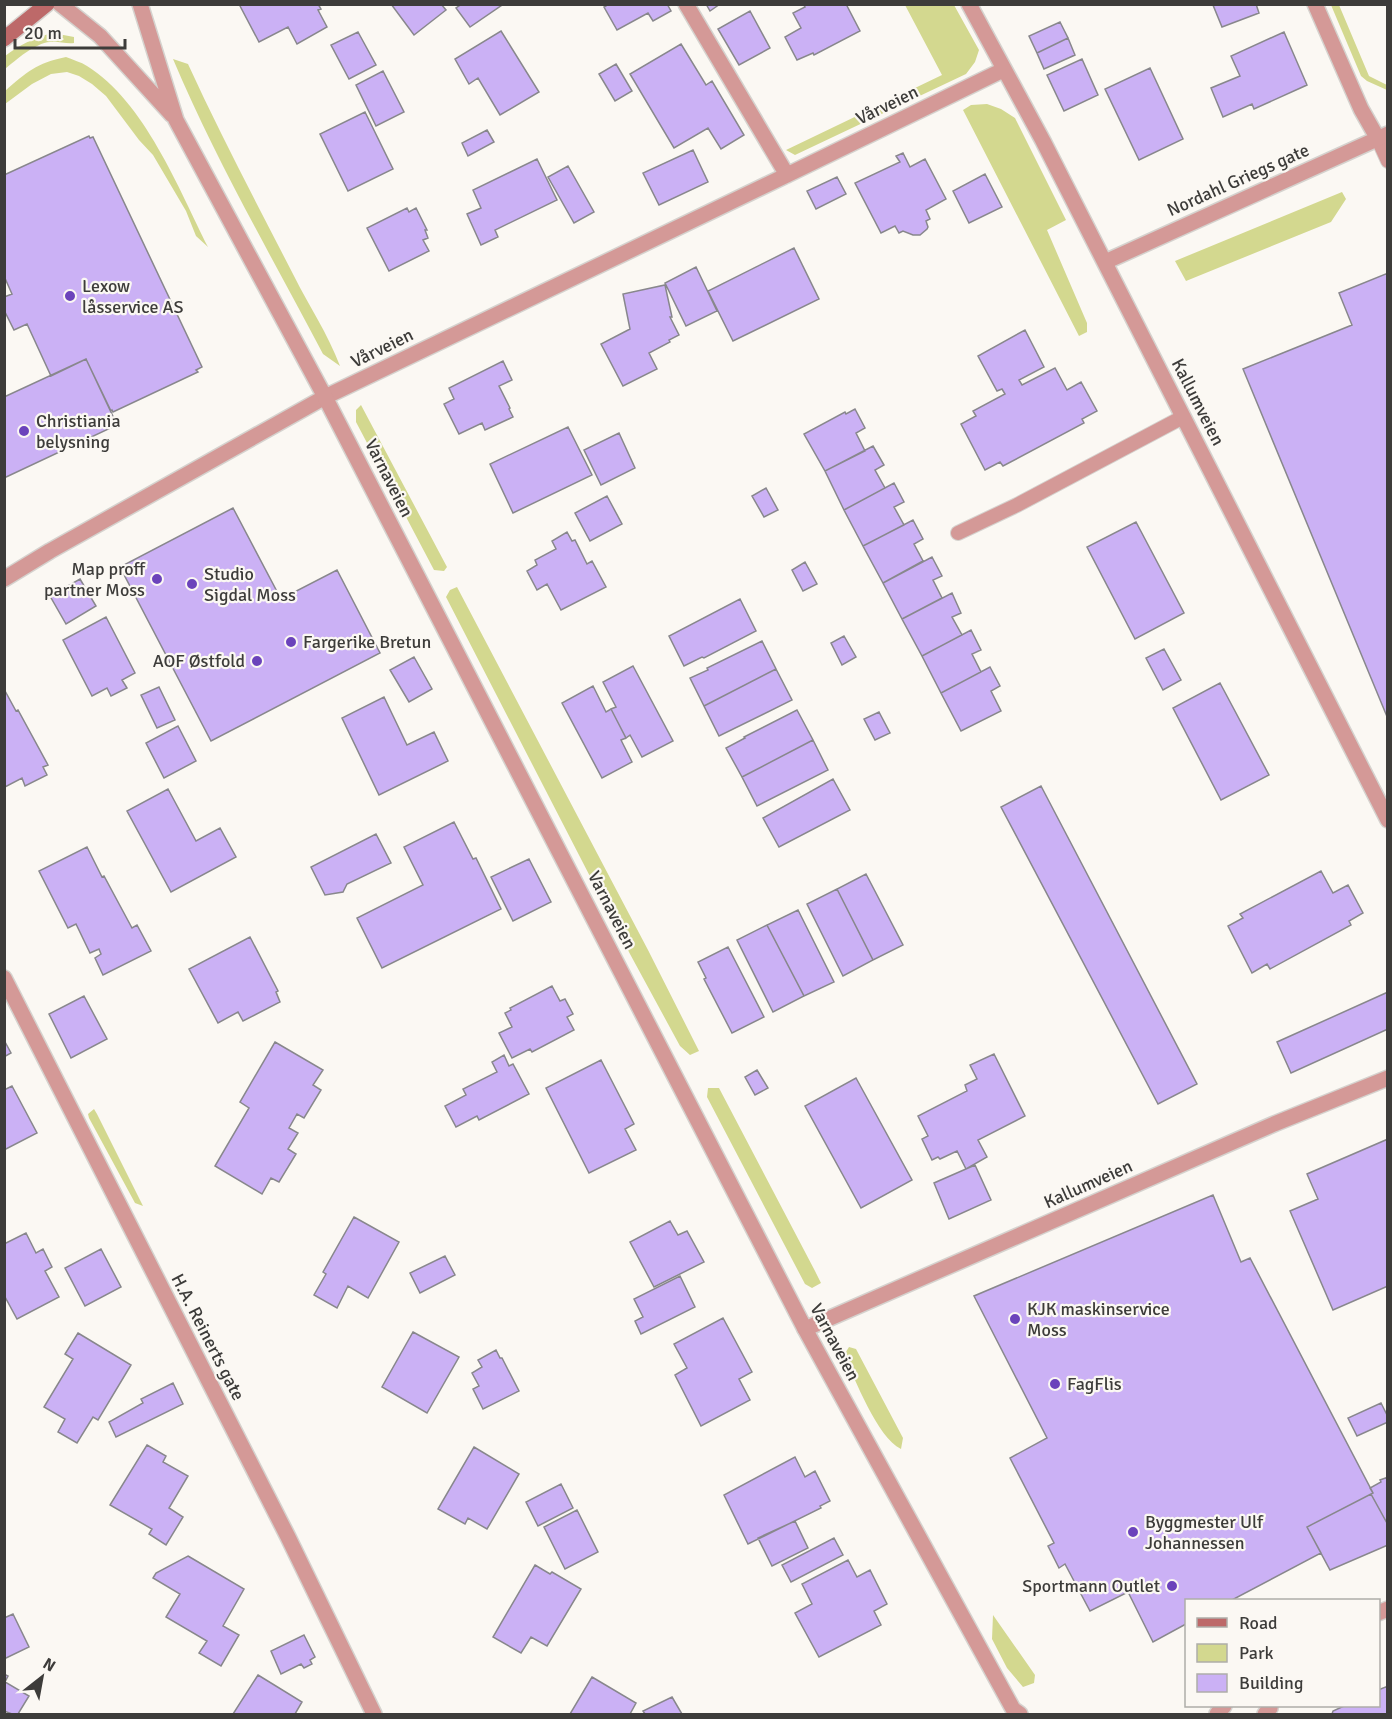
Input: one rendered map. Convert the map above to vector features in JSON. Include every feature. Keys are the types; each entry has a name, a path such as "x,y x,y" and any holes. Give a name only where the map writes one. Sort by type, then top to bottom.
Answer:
{"main road":[{"path":"4,39 47,4"}],"street":[{"path":"60,4 100,36 176,120"},
{"path":"140,4 176,120"},
{"path":"686,4 787,175"},
{"name":"Kallumveien","path":"969,4 1043,141 1388,820"},
{"path":"1315,4 1357,100 1383,136"},
{"name":"Vårveien","path":"4,579 325,397 1003,69"},
{"name":"Varnaveien","path":"176,120 325,397 806,1329 1013,1709 1020,1714"},
{"name":"Nordahl Griegs gate","path":"1105,262 1383,136"},
{"name":"H.A. Reinerts gate","path":"4,978 374,1714"},
{"name":"Kallumveien","path":"806,1329 1274,1124 1388,1078"}],"lane":[{"path":"1383,136 1388,161"},
{"path":"958,533 1017,505 1183,417"}],"green space":[{"path":"905,5 954,5 979,50 975,62 966,74 795,155 786,150 942,75"},
{"path":"1331,5 1339,5 1369,76 1387,85 1387,90 1361,76"},
{"path":"53,33 74,37 74,43 53,42 38,45 5,69 5,56 28,42"},
{"path":"66,57 85,65 107,81 143,123 172,173 208,247 196,236 186,211 153,155 106,96 92,84 67,72 51,74 32,84 5,104 5,91 26,73 39,65"},
{"path":"173,59 188,64 213,118 340,366 323,354 226,172"},
{"path":"987,104 1015,118 1066,220 1047,230 1087,323 1087,332 1079,336 963,110 971,105"},
{"path":"1342,192 1346,199 1331,222 1186,281 1175,261"},
{"path":"361,405 447,567 444,571 434,570 356,422 356,410"},
{"path":"457,587 699,1051 690,1055 680,1046 630,954 446,597 450,590"},
{"path":"708,1088 719,1088 815,1271 821,1283 812,1288 805,1284 707,1097"},
{"path":"94,1109 143,1206 135,1203 89,1118 88,1114"},
{"path":"849,1347 856,1349 903,1438 901,1449 892,1442 875,1420 844,1355"},
{"path":"993,1615 1035,1675 1034,1683 1023,1687 1007,1668 992,1639"}],"building":[{"path":"239,4 318,4 321,9 318,10 327,27 297,44 288,27 259,42"},
{"path":"391,4 441,4 446,10 414,35"},
{"path":"462,4 502,5 470,27 456,8"},
{"path":"609,4 667,4 671,11 653,21 648,13 617,30 604,7"},
{"path":"706,4 720,4 710,11"},
{"path":"803,4 846,4 860,31 814,55 813,53 797,60 785,37 801,28 793,13 805,7"},
{"path":"1256,4 1259,13 1222,27 1213,5"},
{"path":"750,11 770,48 739,65 718,29"},
{"path":"1060,22 1068,38 1037,53 1029,36"},
{"path":"501,31 539,92 500,115 478,78 469,84 455,59"},
{"path":"358,32 376,65 349,79 331,45"},
{"path":"1284,32 1307,85 1254,109 1252,104 1223,117 1211,88 1240,76 1231,56"},
{"path":"1068,38 1075,55 1044,69 1037,53"},
{"path":"681,44 706,85 712,81 744,135 721,149 708,128 674,148 630,74"},
{"path":"1082,59 1098,95 1064,111 1047,75"},
{"path":"616,64 632,91 615,101 599,74"},
{"path":"1150,68 1183,139 1139,160 1105,89"},
{"path":"383,71 404,112 376,126 356,85"},
{"path":"365,112 393,169 348,191 320,134"},
{"path":"487,130 494,142 468,156 462,143"},
{"path":"89,136 93,137 202,367 196,370 198,372 113,412 86,359 51,376 27,324 14,330 4,310 4,297 12,294 4,276 4,175"},
{"path":"693,150 708,182 659,205 643,173"},
{"path":"903,153 910,167 925,159 946,199 926,210 930,219 926,221 927,229 920,235 903,231 899,233 895,226 881,233 855,183 900,162 896,156"},
{"path":"537,159 557,200 495,230 498,237 481,245 467,214 481,208 473,190"},
{"path":"568,166 594,212 574,223 548,177"},
{"path":"985,174 1002,207 969,223 953,191"},
{"path":"837,177 846,194 816,209 807,191"},
{"path":"407,208 409,212 416,208 427,230 425,230 428,238 423,240 429,251 389,271 367,228"},
{"path":"794,248 819,299 733,341 708,291"},
{"path":"696,267 717,311 686,326 665,283"},
{"path":"1388,273 1388,719 1243,369 1352,325 1339,293"},
{"path":"665,285 672,317 670,317 679,335 649,353 657,369 623,386 601,344 630,329 623,294"},
{"path":"1025,330 1044,367 1019,380 1022,385 1055,368 1067,390 1081,382 1097,411 1082,419 1084,423 1003,466 1000,462 985,470 961,424 976,416 973,411 1005,394 1002,389 997,391 978,356"},
{"path":"86,359 117,425 4,478 4,397"},
{"path":"503,361 512,380 499,386 513,417 485,430 482,423 459,434 444,404 454,399 449,388"},
{"path":"855,409 865,428 856,433 865,451 825,471 804,434"},
{"path":"568,427 592,475 513,513 490,464"},
{"path":"619,433 635,468 601,485 584,450"},
{"path":"873,446 884,465 875,470 885,488 844,510 825,471"},
{"path":"894,483 904,502 894,507 904,525 863,546 844,510"},
{"path":"766,488 778,510 764,517 752,496"},
{"path":"607,496 622,524 590,541 575,513"},
{"path":"233,508 281,599 337,570 380,653 211,741 120,567"},
{"path":"913,520 923,539 914,544 923,561 883,583 863,546"},
{"path":"1136,522 1184,613 1135,639 1087,547"},
{"path":"567,532 572,541 575,540 587,564 592,561 606,587 561,610 547,584 537,590 527,571 537,565 535,560 556,549 552,541"},
{"path":"932,557 942,576 933,580 942,598 902,619 883,583"},
{"path":"805,562 817,584 803,591 792,570"},
{"path":"80,579 96,606 66,624 50,596"},
{"path":"952,593 961,613 952,617 962,635 922,656 902,619"},
{"path":"740,599 756,631 684,666 669,636"},
{"path":"106,617 135,673 122,680 127,688 111,696 107,688 92,696 63,640"},
{"path":"971,630 981,650 972,654 981,672 941,693 922,656"},
{"path":"844,636 856,657 842,665 831,643"},
{"path":"762,641 776,669 704,706 690,678"},
{"path":"1164,649 1181,680 1163,690 1146,658"},
{"path":"414,657 432,689 409,702 390,670"},
{"path":"633,666 673,741 642,757 630,735 626,738 611,709 616,707 603,682"},
{"path":"990,667 1000,686 991,691 1001,711 961,731 941,693"},
{"path":"776,669 792,700 719,736 704,706"},
{"path":"1220,683 1269,775 1221,800 1173,708"},
{"path":"593,686 606,712 611,709 626,738 621,740 632,762 602,778 562,703"},
{"path":"159,687 175,720 157,728 141,695"},
{"path":"4,689 48,765 43,767 47,775 25,786 22,778 5,787 4,785"},
{"path":"384,697 407,745 434,732 448,761 379,795 342,718"},
{"path":"797,710 813,740 742,777 726,748"},
{"path":"879,712 890,733 875,740 864,719"},
{"path":"178,726 196,761 164,778 146,743"},
{"path":"813,740 828,770 757,806 742,777"},
{"path":"833,779 850,810 779,847 763,818"},
{"path":"1041,786 1197,1084 1158,1104 1001,807"},
{"path":"168,789 196,841 220,828 236,857 171,892 127,811"},
{"path":"454,822 473,859 476,858 501,909 382,968 357,918 423,885 404,847"},
{"path":"376,834 391,863 347,884 343,892 325,895 311,867"},
{"path":"87,847 132,928 137,925 151,951 103,975 95,958 101,954 99,949 90,953 76,924 68,928 39,871"},
{"path":"529,859 551,902 513,921 491,877"},
{"path":"1321,871 1333,893 1348,885 1363,913 1349,921 1351,925 1270,969 1267,964 1252,973 1228,926 1243,918 1240,914"},
{"path":"866,874 903,945 873,960 837,889"},
{"path":"837,889 873,960 843,976 807,904"},
{"path":"798,910 834,982 804,996 767,925"},
{"path":"767,925 804,996 773,1012 737,940"},
{"path":"250,937 278,991 276,992 280,1002 243,1021 238,1012 218,1023 189,969"},
{"path":"728,947 764,1017 732,1033 704,979 706,978 698,962"},
{"path":"552,986 560,1001 565,999 573,1014 567,1017 574,1030 532,1052 530,1049 512,1058 499,1033 512,1027 505,1013 511,1010 510,1008"},
{"path":"1388,992 1388,1029 1291,1073 1277,1042"},
{"path":"84,996 107,1039 71,1058 49,1014"},
{"path":"4,1040 11,1053 4,1057"},
{"path":"275,1042 323,1070 313,1085 321,1090 304,1118 297,1114 289,1128 298,1133 288,1149 296,1154 279,1182 271,1178 262,1194 215,1166 249,1108 240,1102"},
{"path":"994,1054 1025,1116 978,1140 987,1157 966,1169 957,1151 932,1160 922,1139 928,1136 918,1116 967,1091 965,1085 977,1079 970,1065"},
{"path":"504,1055 509,1066 513,1064 529,1094 479,1120 477,1116 456,1127 445,1106 466,1095 463,1089 497,1072 492,1062"},
{"path":"601,1060 634,1124 625,1129 636,1150 589,1173 546,1088"},
{"path":"757,1070 768,1088 755,1095 745,1077"},
{"path":"856,1078 912,1180 861,1208 805,1106"},
{"path":"12,1086 37,1133 4,1150 4,1090"},
{"path":"1388,1139 1388,1286 1333,1310 1290,1211 1318,1199 1307,1174"},
{"path":"975,1165 991,1200 949,1219 934,1183"},
{"path":"1213,1195 1241,1262 1250,1258 1373,1493 1307,1527 1321,1553 1234,1599 1185,1599 1185,1625 1153,1642 1128,1592 1090,1611 1065,1564 1059,1568 1048,1546 1054,1543 1010,1458 1047,1438 974,1296"},
{"path":"354,1217 399,1242 368,1298 348,1286 337,1308 314,1295 326,1274 323,1272"},
{"path":"670,1221 678,1235 687,1231 704,1262 654,1287 630,1242"},
{"path":"26,1233 36,1253 43,1249 52,1267 45,1271 59,1297 17,1319 4,1295 4,1244"},
{"path":"101,1249 121,1287 85,1306 65,1268"},
{"path":"445,1256 455,1275 420,1293 410,1273"},
{"path":"680,1276 695,1307 641,1334 635,1321 643,1317 634,1299"},
{"path":"723,1318 752,1372 739,1379 750,1400 701,1426 675,1375 687,1368 674,1344"},
{"path":"413,1332 459,1357 427,1413 382,1387"},
{"path":"78,1333 131,1365 98,1420 93,1417 77,1443 58,1432 65,1419 44,1407 73,1359 65,1354"},
{"path":"496,1350 519,1391 483,1409 473,1389 479,1386 472,1373 482,1367 478,1360"},
{"path":"173,1383 183,1404 116,1437 109,1422 143,1403 141,1399"},
{"path":"1381,1403 1388,1422 1357,1436 1348,1418"},
{"path":"147,1445 166,1456 163,1462 188,1476 169,1508 183,1517 166,1545 149,1534 152,1529 110,1505"},
{"path":"474,1447 519,1474 487,1529 468,1518 465,1524 438,1509"},
{"path":"795,1457 805,1477 815,1471 830,1501 820,1506 821,1508 748,1544 724,1495"},
{"path":"1388,1477 1388,1525 1370,1488"},
{"path":"561,1484 573,1508 538,1526 526,1502"},
{"path":"1371,1494 1388,1525 1388,1545 1330,1570 1307,1527"},
{"path":"577,1510 598,1552 565,1569 544,1527"},
{"path":"795,1521 808,1548 772,1566 758,1538"},
{"path":"834,1538 843,1555 791,1582 782,1565"},
{"path":"188,1556 244,1589 223,1626 239,1635 221,1666 199,1653 207,1641 166,1617 180,1594 153,1578 156,1573"},
{"path":"848,1560 857,1577 870,1570 887,1604 874,1611 881,1625 819,1657 795,1613 812,1604 802,1584"},
{"path":"535,1565 581,1589 547,1646 531,1637 521,1653 493,1637"},
{"path":"13,1614 29,1647 4,1659 4,1618"},
{"path":"304,1635 315,1657 310,1660 312,1664 304,1668 301,1664 281,1674 271,1651"},
{"path":"4,1674 8,1676 5,1682 29,1696 18,1714 4,1711"},
{"path":"258,1675 302,1702 295,1714 233,1714"},
{"path":"592,1677 636,1703 630,1714 570,1714"},
{"path":"1388,1686 1388,1714 1332,1714 1333,1711 1342,1707 1380,1707 1380,1689"},
{"path":"672,1697 682,1714 645,1714 643,1711"}],"place":[{"name":"Lexow låsservice AS","path":"70,296"},
{"name":"Christiania belysning","path":"24,431"},
{"name":"Map proff partner Moss","path":"157,579"},
{"name":"Studio Sigdal Moss","path":"192,584"},
{"name":"Fargerike Bretun","path":"291,642"},
{"name":"AOF Østfold","path":"257,661"},
{"name":"KJK maskinservice Moss","path":"1015,1319"},
{"name":"FagFlis","path":"1055,1384"},
{"name":"Byggmester Ulf Johannessen","path":"1133,1532"},
{"name":"Sportmann Outlet","path":"1172,1586"}]}
